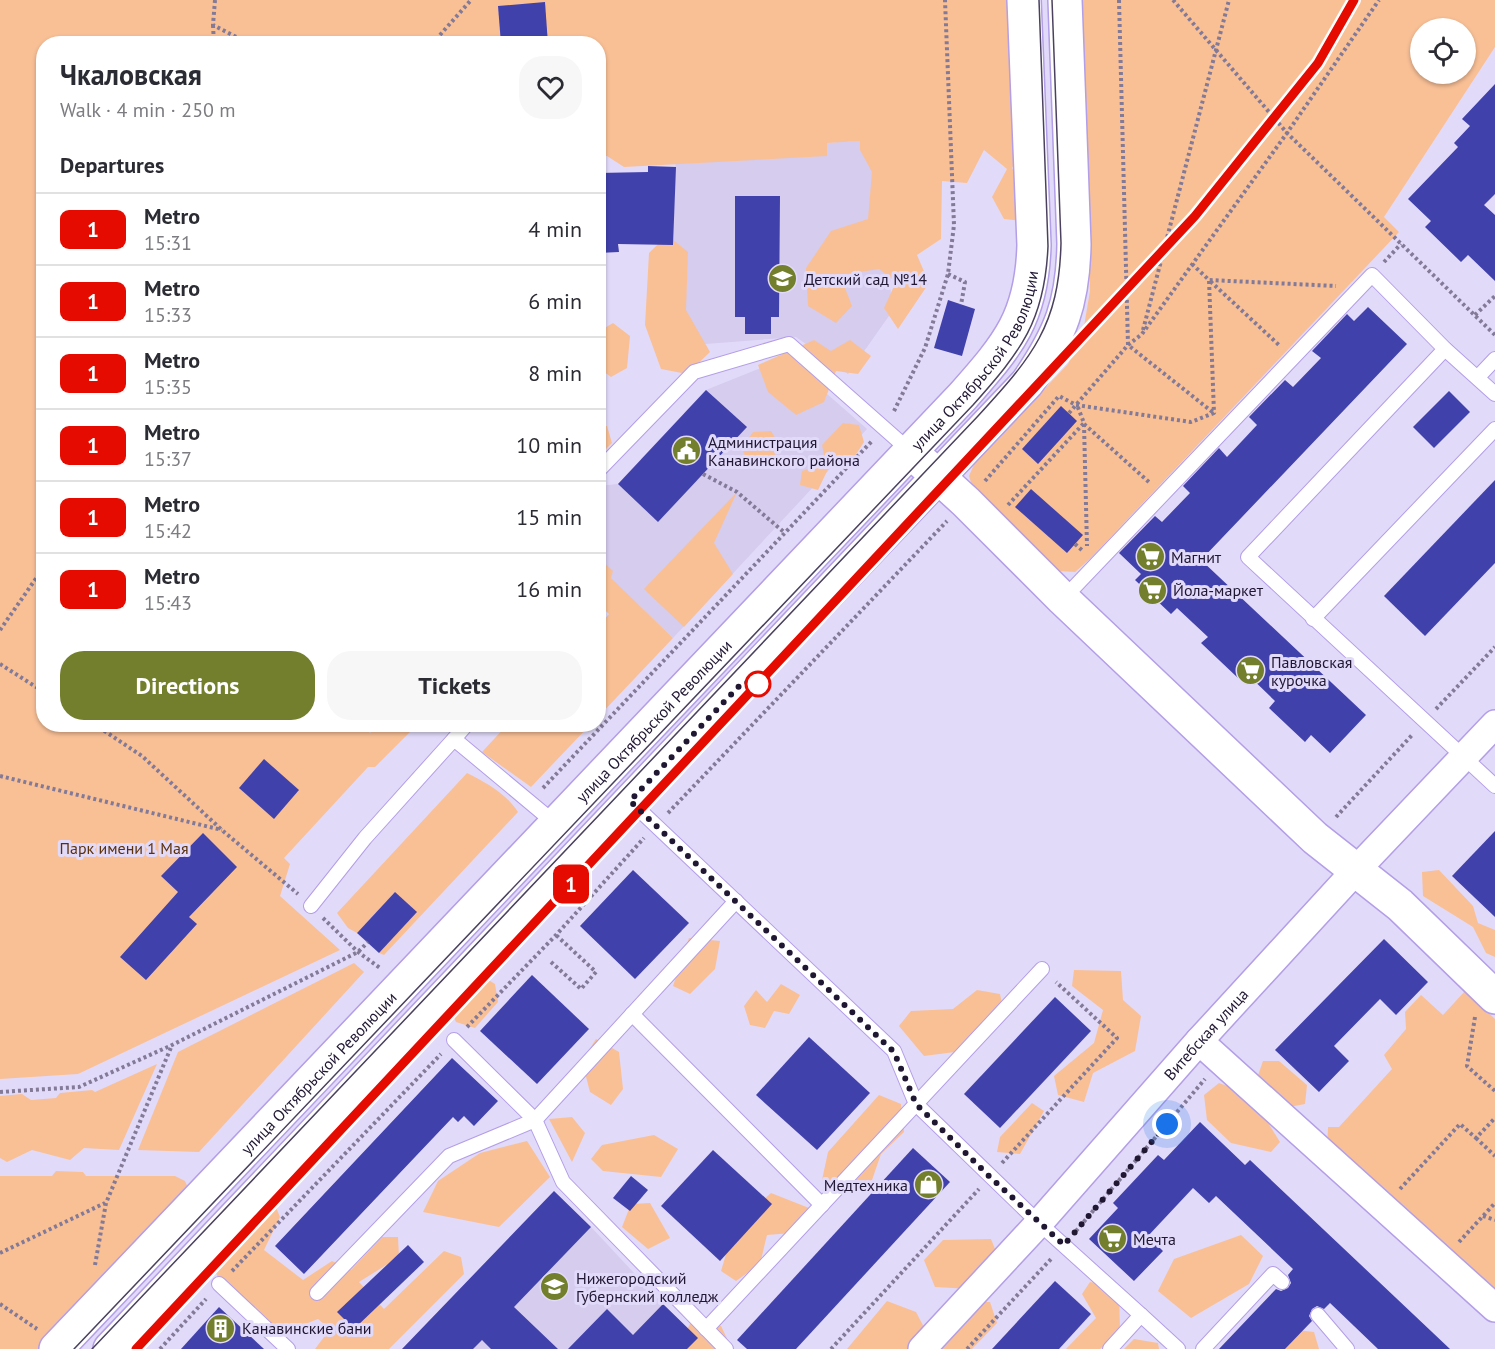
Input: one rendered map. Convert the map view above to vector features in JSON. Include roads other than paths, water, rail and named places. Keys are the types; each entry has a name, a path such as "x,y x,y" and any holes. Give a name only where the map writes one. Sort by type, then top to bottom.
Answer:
{"main road":[{"name":"улица Октябрьской Революции","path":"49,1341 556,824 990,365 1021,317 1033,272 1034,245 1024,0"},
{"path":"110,1349 1027,382 1054,340 1066,308 1074,276 1065,0"},
{"path":"910,451 966,502 1063,599 1315,838 1400,905 1488,990"},
{"path":"603,774 630,801"},
{"path":"556,824 583,850"}],"street":[{"name":"Витебская улица","path":"922,1349 1039,1223 1199,1041 1495,724"},
{"path":"1199,1041 1495,1308"}],"lane":[{"path":"1063,599 1372,275 1445,349 1495,394"},
{"path":"606,463 694,372 789,344 910,451"},
{"path":"1445,349 1248,557 1495,786"},
{"path":"1478,377 1495,359"},
{"path":"1313,619 1495,429"},
{"path":"311,906 365,838 460,732"},
{"path":"454,739 556,824"},
{"path":"630,801 894,1052 916,1104 1039,1223 1178,1349"},
{"path":"316,1293 449,1156 535,1120 736,901"},
{"path":"706,1329 1042,969"},
{"path":"633,1014 822,1205"},
{"path":"454,1040 535,1120 563,1182 726,1349"},
{"path":"1203,1349 1273,1274 1282,1282"},
{"path":"219,1284 288,1349"},
{"path":"1110,1349 1141,1315"},
{"path":"1318,1315 1347,1349"}],"tram line":[{"path":"74,1349 973,405 1005,368 1036,315 1046,272 1048,246 1039,0"},
{"path":"92,1349 978,416 1027,357 1048,319 1055,297 1059,272 1061,243 1052,0"}],"metro line":[{"name":"1","path":"136,1349 1195,216 1318,63 1354,0"}],"place":[{"name":"Детский сад №14","path":"783,279"},
{"name":"Администрация Канавинского района","path":"687,451"},
{"name":"Магнит","path":"1150,557"},
{"name":"Йола-маркет","path":"1152,590"},
{"name":"Павловская курочка","path":"1250,671"},
{"name":"Медтехника","path":"929,1185"},
{"name":"Мечта","path":"1112,1239"},
{"name":"Нижегородский Губернский колледж","path":"555,1287"},
{"name":"Канавинские бани","path":"221,1328"}],"park label":[{"name":"Парк имени 1 Мая","path":"124,848"}]}
